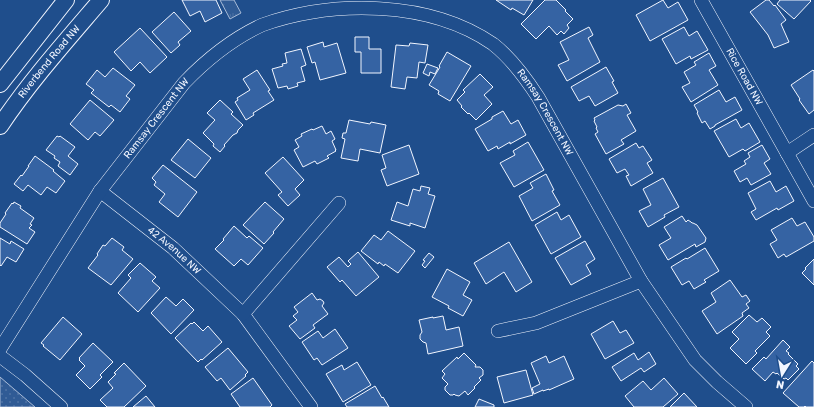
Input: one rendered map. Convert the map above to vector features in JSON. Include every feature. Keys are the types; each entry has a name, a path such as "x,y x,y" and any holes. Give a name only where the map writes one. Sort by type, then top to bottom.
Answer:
{"street":[{"path":"0,84 66,0"},
{"name":"Riverbend Road NW","path":"0,126 13,106 38,74 101,0"},
{"name":"Rice Road NW","path":"701,0 814,201"},
{"name":"Ramsay Crescent NW","path":"0,349 100,191 184,82 212,56 262,25 306,10 337,4 395,3 430,12 464,25 493,44 518,68 538,97 641,281 695,360 717,382 746,407"},
{"path":"787,153 814,135"},
{"name":"42 Avenue NW","path":"100,191 173,248 243,314 312,407"},
{"path":"243,314 339,203"},
{"path":"498,331 536,323 641,281"},
{"path":"0,356 25,375 60,407"}],"green space":[{"path":"220,0 234,0 241,13 230,19"},
{"path":"0,377 35,407 0,407"}],"building":[{"path":"182,0 216,0 222,13 205,22 200,11 190,16"},
{"path":"496,0 533,0 524,15 512,8 511,10"},
{"path":"545,0 556,0 573,19 567,25 569,28 564,34 561,31 557,35 549,26 536,39 521,24"},
{"path":"663,0 668,8 678,2 688,20 650,41 636,15"},
{"path":"766,0 769,0 774,6 775,5 786,20 781,24 789,42 774,48 768,35 750,12"},
{"path":"780,0 811,1 794,19 777,4"},
{"path":"174,12 191,31 178,42 180,45 171,53 152,32"},
{"path":"589,27 593,35 588,38 600,62 567,81 558,65 569,60 560,42"},
{"path":"684,27 689,36 697,31 708,50 691,59 690,56 676,64 662,39"},
{"path":"140,28 167,57 150,73 140,62 131,71 114,52"},
{"path":"355,37 369,37 369,49 381,49 381,73 361,73 361,52 355,52"},
{"path":"323,42 324,47 337,43 346,73 320,80 315,62 312,63 307,47"},
{"path":"410,43 428,45 425,63 419,62 417,78 407,77 405,89 391,87 396,45 409,46"},
{"path":"301,49 306,65 301,67 305,81 297,83 298,86 288,89 287,86 278,88 272,69 283,66 282,64 287,63 285,53"},
{"path":"447,52 471,66 450,101 438,94 439,91 429,85"},
{"path":"709,53 716,66 709,70 718,85 691,102 682,87 690,83 684,72 696,65 694,62"},
{"path":"427,64 438,68 435,74 430,72 429,76 423,73"},
{"path":"606,67 614,81 612,82 618,93 595,106 589,96 579,101 571,87"},
{"path":"113,68 135,85 126,96 130,99 120,112 111,105 109,107 91,93 94,90 86,84 97,70 105,77"},
{"path":"257,70 270,90 268,91 274,100 253,113 254,115 246,120 235,102 238,100 237,98 250,90 243,79"},
{"path":"813,70 814,110 809,114 791,85"},
{"path":"480,74 493,87 484,95 492,104 476,120 461,107 462,106 457,100 465,92 463,90"},
{"path":"719,90 726,102 735,97 742,110 710,129 705,121 702,123 694,105"},
{"path":"90,100 114,120 100,136 95,132 88,140 70,124"},
{"path":"220,100 233,112 231,114 243,125 224,145 225,146 220,152 213,146 214,144 203,133 215,120 207,113"},
{"path":"626,104 631,113 627,115 636,131 621,140 624,144 606,154 595,134 598,132 594,118 618,105 623,106"},
{"path":"503,111 511,124 518,120 526,135 510,144 510,142 498,149 497,146 488,151 475,129"},
{"path":"736,119 741,128 749,123 760,142 745,151 743,149 729,157 714,131"},
{"path":"349,120 386,125 380,153 360,149 358,161 341,158 345,139 342,138 343,133 346,133"},
{"path":"322,126 326,134 331,131 335,139 332,141 336,151 327,156 329,158 317,164 315,161 303,167 294,150 299,147 295,140 302,136 301,134"},
{"path":"57,136 60,136 75,147 68,156 78,164 70,175 58,166 60,162 54,158 55,156 46,150"},
{"path":"188,139 211,158 195,178 171,160"},
{"path":"528,142 544,170 514,187 500,163 515,155 513,151"},
{"path":"636,143 639,148 643,146 652,160 647,163 653,173 631,186 626,176 629,175 625,169 617,173 609,159"},
{"path":"409,145 419,174 387,186 381,170 386,168 382,155"},
{"path":"762,145 770,159 764,163 771,174 751,185 747,178 740,182 734,171 746,164 744,161 750,157 748,153"},
{"path":"35,156 54,170 53,171 65,181 56,193 47,187 41,195 28,185 23,191 14,184 21,175 22,176"},
{"path":"283,157 304,180 295,189 300,195 288,206 278,195 282,192 265,173"},
{"path":"163,165 197,192 178,217 159,202 165,194 154,185 156,182 152,178"},
{"path":"546,174 554,190 552,191 560,205 532,221 519,196 533,188 530,183"},
{"path":"663,178 679,207 664,215 665,217 648,227 639,211 651,205 643,189"},
{"path":"770,181 776,192 786,186 794,201 778,210 777,208 756,220 751,212 756,209 748,193"},
{"path":"421,186 430,188 428,194 435,196 425,228 410,223 410,226 391,220 397,202 408,206 413,189 420,191"},
{"path":"14,202 21,206 20,208 34,218 30,224 32,225 29,228 35,232 27,244 0,227 0,223 6,214 5,213"},
{"path":"265,202 284,219 264,244 243,225"},
{"path":"557,212 561,220 569,215 581,237 551,254 535,225"},
{"path":"682,216 686,222 688,220 697,225 706,238 705,242 696,247 695,244 668,260 659,245 671,238 664,227"},
{"path":"792,218 797,226 805,222 814,237 814,241 786,257 784,254 778,258 770,244 777,240 771,230"},
{"path":"234,226 247,238 249,236 263,248 248,265 241,259 234,266 215,249 224,240 223,239"},
{"path":"388,231 415,251 398,273 385,264 384,266 379,262 378,264 361,251 374,235 381,240"},
{"path":"0,238 10,244 11,241 24,249 16,262 7,257 1,266 0,265"},
{"path":"112,238 124,247 122,250 133,259 111,285 88,268 98,255 97,254 103,245 105,246"},
{"path":"585,241 595,259 586,265 591,274 571,285 555,258"},
{"path":"509,242 532,282 516,292 504,272 486,284 474,263"},
{"path":"705,248 719,271 704,280 706,282 694,289 689,281 682,285 671,267"},
{"path":"358,252 379,277 356,296 342,280 340,282 327,267 339,257 348,267 351,264 348,261"},
{"path":"429,253 434,257 425,268 422,265 425,261 423,260"},
{"path":"814,259 814,285 802,273"},
{"path":"140,263 156,277 152,281 160,288 138,312 118,293 131,278 128,275"},
{"path":"447,269 470,282 463,295 472,300 463,316 448,308 449,306 432,297"},
{"path":"730,280 742,297 746,295 750,301 746,304 749,308 742,313 743,316 717,334 702,311 716,302 711,293"},
{"path":"312,293 317,300 320,299 323,301 324,303 322,306 328,314 313,325 315,328 300,339 289,326 297,320 293,316 298,312 294,307"},
{"path":"166,297 176,306 183,299 194,310 171,334 151,313"},
{"path":"749,315 757,322 762,318 771,327 766,332 770,336 755,351 757,353 746,364 730,348 739,339 732,332"},
{"path":"443,316 446,330 459,327 463,346 428,354 426,343 420,339 422,332 419,320"},
{"path":"63,317 82,334 60,360 41,343"},
{"path":"613,321 620,333 626,330 634,343 605,359 591,334"},
{"path":"194,322 203,331 208,326 222,342 198,362 175,338"},
{"path":"335,329 348,348 322,365 317,358 314,360 302,342 318,331 323,338"},
{"path":"783,340 790,347 786,351 798,364 796,366 799,369 788,380 773,372 765,381 752,369 764,357 766,359"},
{"path":"93,343 113,362 100,375 102,377 90,389 76,375 85,366 79,358"},
{"path":"228,348 248,372 245,375 246,376 230,390 221,378 217,381 205,367"},
{"path":"649,352 656,364 644,372 641,368 621,381 612,367 634,353 638,360"},
{"path":"464,353 476,365 475,367 480,367 483,370 483,375 479,378 481,380 474,387 475,388 468,395 465,391 459,396 454,394 450,395 445,390 445,387 448,384 442,378 445,374 442,371 457,357 458,359"},
{"path":"546,356 549,363 564,356 574,379 549,390 543,390 534,394 532,388 540,384 531,363"},
{"path":"812,361 814,363 814,407 799,407 783,393"},
{"path":"357,362 371,385 343,402 326,374 342,365 344,370"},
{"path":"124,363 146,386 124,407 107,407 100,400 113,388 108,382 116,374 114,373"},
{"path":"526,370 533,395 504,403 497,377"},
{"path":"253,378 272,405 270,407 240,407 231,394"},
{"path":"664,378 678,394 663,407 634,407 625,396 643,381 651,390"},
{"path":"375,386 389,407 347,407 345,404"},
{"path":"684,393 697,407 670,407"},
{"path":"146,396 155,407 133,407"},
{"path":"479,399 494,405 494,407 475,407"}]}
